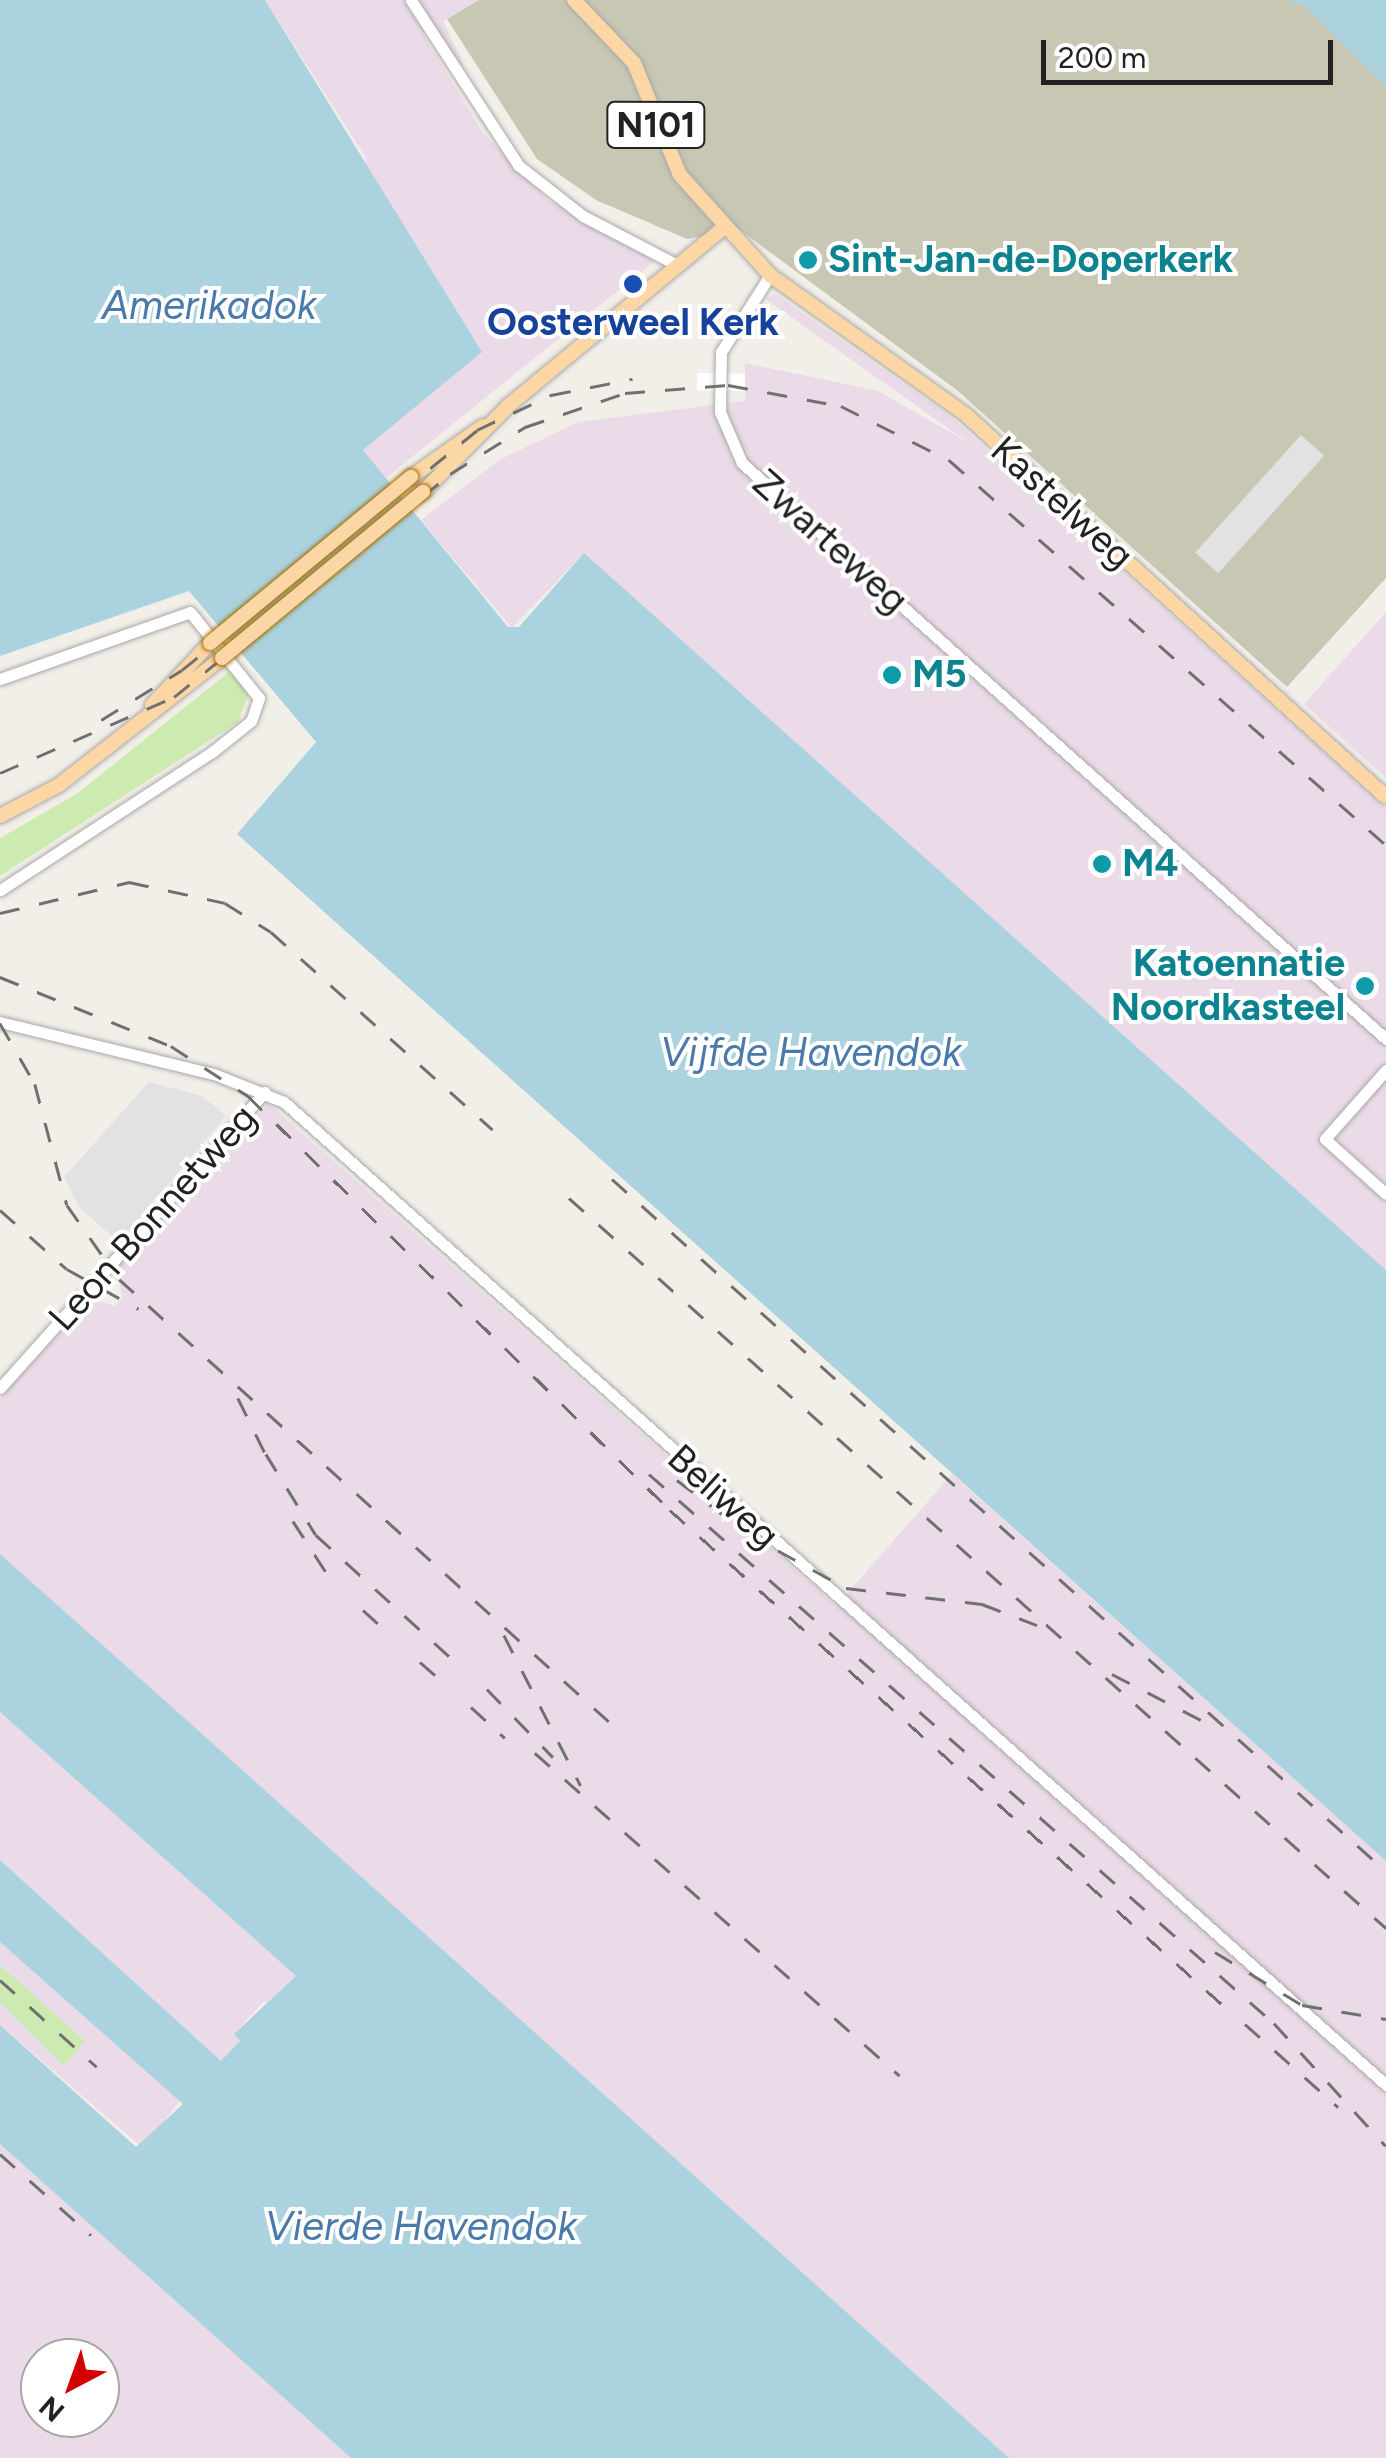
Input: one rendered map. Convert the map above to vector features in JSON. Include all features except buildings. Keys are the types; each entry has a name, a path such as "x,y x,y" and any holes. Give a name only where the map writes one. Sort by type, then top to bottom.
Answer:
{"main road":[{"name":"N101","path":"574,0 625,48 667,154 723,228"},
{"path":"149,710 210,644 411,477 493,420 723,228"},
{"name":"Kastelweg","path":"723,228 770,275 965,414 1386,797"},
{"path":"0,816 59,784 149,710 222,658 424,492 493,420"}],"street":[{"path":"411,0 518,165 583,216 677,265"},
{"name":"Zwarteweg","path":"770,275 722,352 720,412 742,464 1386,1039"},
{"path":"0,679 190,612 258,691 251,721 0,890"},
{"name":"Beliweg","path":"0,1022 266,1092 1386,2086"},
{"path":"1386,1070 1325,1140 1386,1194"},
{"name":"Leon Bonnetweg","path":"0,1388 266,1092"}],"shaded area":[{"path":"265,0 479,0 443,21 464,65 457,68 433,27 422,33 483,133 547,200 656,260 386,478 362,450 366,158"},
{"path":"479,0 1303,0 1386,65 1386,578 1287,687 958,391 740,230 687,239 596,200 537,159 447,19"},
{"path":"775,294 951,417 1386,808 1386,1270 583,554 512,628 421,520 499,460 578,422 745,401 745,363 878,391 969,443 764,298"},
{"path":"1301,435 1324,456 1218,573 1195,552"},
{"path":"1386,612 1386,778 1304,704"},
{"path":"149,1082 202,1096 226,1116 118,1242 78,1206 64,1177"},
{"path":"269,1104 836,1606 952,1474 1386,1861 1386,2458 1009,2458 0,1554 0,1398 92,1298 114,1306 122,1298 117,1264"},
{"path":"0,1712 296,1976 272,2005 264,2001 234,2034 240,2041 222,2061 215,2056 143,2148 0,2025"},
{"path":"0,2144 351,2458 0,2458"}],"green space":[{"path":"230,671 249,693 238,722 0,876 0,838 78,793"},
{"path":"0,1965 85,2041 64,2066 0,2002"}],"water":[{"name":"Vijfde Havendok","path":"0,0 265,0 482,352 363,450 508,627 519,627 584,553 1386,1270 1386,1861 237,834 316,742 189,591 0,656"},
{"path":"1287,0 1386,0 1386,87 1305,6"},
{"name":"Vierde Havendok","path":"0,1554 1009,2458 351,2458 0,2144 0,2025 136,2147 183,2104 0,1942 0,1860 221,2061 240,2041 234,2034 296,1976 0,1712"}],"pier":[{"path":"697,373 745,374 745,391 697,390"}],"railway":[{"path":"101,720 182,670 477,430 551,395 632,379"},
{"path":"0,773 174,697 450,474 525,427 625,393 728,385 841,406 949,460 1386,845"},
{"path":"0,913 129,882 225,903 271,932 493,1130"},
{"path":"0,977 171,1046 248,1096 670,1510 1224,2006"},
{"path":"0,1023 35,1084 67,1205 119,1279 613,1725"},
{"path":"612,1179 1386,1871"},
{"path":"569,1198 1386,1928"},
{"path":"0,1210 67,1269 139,1309"},
{"path":"238,1398 271,1465"},
{"path":"266,1454 316,1535 462,1668"},
{"path":"649,1474 1274,2023 1386,2146"},
{"path":"677,1480 737,1525"},
{"path":"293,1521 335,1586"},
{"path":"743,1531 846,1588 982,1604 1037,1625"},
{"path":"363,1610 392,1636"},
{"path":"504,1635 581,1786"},
{"path":"420,1662 446,1685"},
{"path":"1112,1674 1201,1720"},
{"path":"487,1689 553,1757"},
{"path":"471,1707 505,1738"},
{"path":"535,1753 900,2076"},
{"path":"1215,1952 1302,2005 1386,2019"},
{"path":"0,1980 97,2067"},
{"path":"1245,2024 1338,2107"},
{"path":"0,2154 91,2235"}],"place":[{"name":"Sint-Jan-de-Doperkerk","path":"808,260"},
{"name":"Oosterweel Kerk","path":"633,284"},
{"name":"M5","path":"892,675"},
{"name":"M4","path":"1102,864"},
{"name":"Katoennatie Noordkasteel","path":"1365,986"}],"water label":[{"name":"Amerikadok","path":"209,305"}]}
